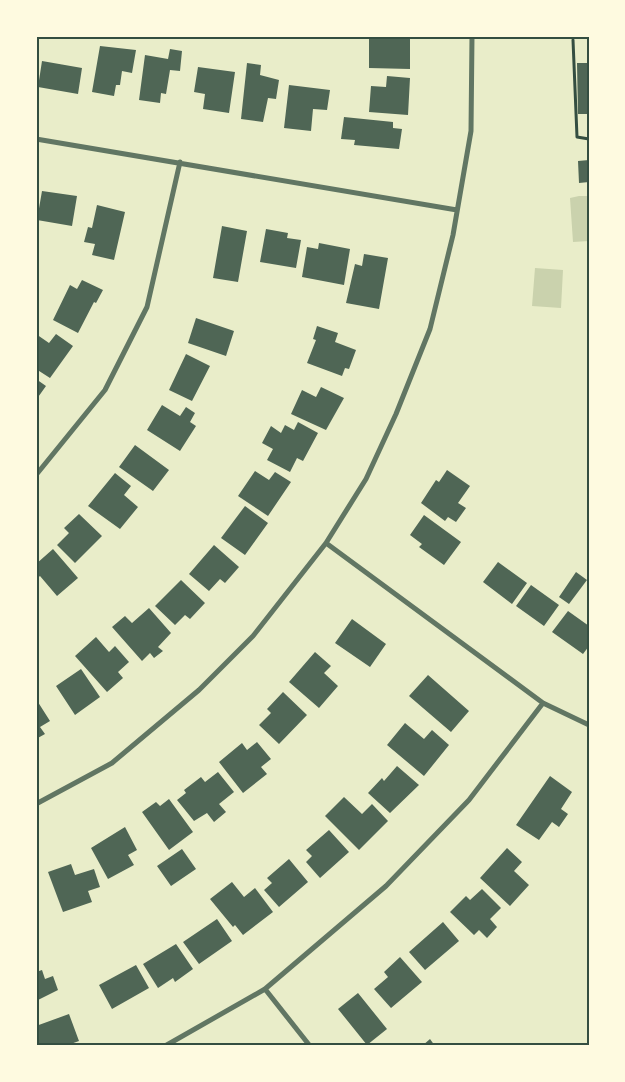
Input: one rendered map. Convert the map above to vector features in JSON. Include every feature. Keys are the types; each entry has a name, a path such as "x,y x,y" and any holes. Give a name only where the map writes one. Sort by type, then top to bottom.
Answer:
{"street":[{"path":"36,804 112,763 199,690 253,636 326,543 366,480 400,406 430,329 453,235 471,132 472,36"},
{"path":"36,139 457,210"},
{"path":"36,475 105,390 147,307 180,162"},
{"path":"326,543 542,703 589,725"},
{"path":"165,1046 265,989 386,886 469,800 542,703"},
{"path":"265,989 310,1046"}],"path":[{"path":"573,40 577,137 589,140"}],"green space":[{"path":"589,196 589,241 573,242 570,198"},
{"path":"535,268 563,270 561,308 532,306"}],"building":[{"path":"369,39 410,39 410,69 369,68"},
{"path":"100,46 136,50 132,73 122,71 120,85 116,85 114,96 92,92"},
{"path":"170,49 182,51 180,71 170,70 166,94 161,93 160,103 139,100 145,55 168,59"},
{"path":"42,61 82,68 78,94 38,87"},
{"path":"247,63 261,65 260,75 279,80 276,99 268,98 263,122 241,119"},
{"path":"577,63 589,63 589,114 578,114"},
{"path":"198,67 235,72 229,113 203,109 205,94 194,92"},
{"path":"387,76 410,78 408,115 369,112 371,86 386,87"},
{"path":"289,85 330,90 327,110 313,109 311,131 284,128"},
{"path":"344,117 393,122 393,128 402,129 399,149 354,145 355,140 341,139"},
{"path":"589,160 589,182 579,183 578,161"},
{"path":"42,191 77,196 72,226 37,220"},
{"path":"97,205 125,212 114,260 92,255 95,244 84,242 88,227 92,228"},
{"path":"222,226 247,231 238,282 213,278"},
{"path":"266,229 288,233 287,238 301,240 296,268 260,262"},
{"path":"319,243 350,249 344,285 302,277 307,247 318,249"},
{"path":"364,254 388,258 379,309 346,303 355,264 362,266"},
{"path":"82,280 103,290 96,303 94,302 78,333 53,320 70,285 77,289"},
{"path":"196,318 234,331 226,356 188,343"},
{"path":"317,326 338,333 335,342 356,350 349,369 345,368 342,376 307,363 316,340 313,339"},
{"path":"36,334 49,343 56,334 73,346 50,378 36,369"},
{"path":"186,354 210,366 192,401 169,390"},
{"path":"36,379 46,386 36,400"},
{"path":"321,387 344,398 326,430 291,414 302,390 316,397"},
{"path":"162,405 180,416 186,407 195,413 190,422 196,426 180,451 147,430"},
{"path":"298,422 318,433 303,461 297,458 290,472 267,460 273,449 262,443 271,426 281,433 285,425 294,430"},
{"path":"135,445 169,470 153,491 119,467"},
{"path":"447,470 470,486 458,503 466,508 456,522 448,517 445,521 421,503 436,480 439,482"},
{"path":"255,471 269,480 275,472 291,482 268,516 238,496"},
{"path":"115,473 131,486 124,495 138,507 120,529 88,506"},
{"path":"245,506 268,523 245,555 221,538"},
{"path":"79,514 102,536 75,563 57,545 69,533 64,528"},
{"path":"424,515 461,542 444,565 419,547 422,544 410,535"},
{"path":"214,545 239,567 225,583 220,579 209,591 189,574"},
{"path":"53,549 78,578 57,596 40,576 36,579 36,564"},
{"path":"498,562 527,583 512,604 483,582"},
{"path":"576,572 587,580 569,604 559,597"},
{"path":"181,580 205,603 190,619 185,615 175,625 155,606"},
{"path":"531,585 559,605 544,626 516,606"},
{"path":"149,608 171,633 158,647 163,651 154,658 150,653 142,661 112,627 125,616 132,623"},
{"path":"568,611 589,626 589,646 583,654 552,632"},
{"path":"352,619 386,644 370,667 335,643"},
{"path":"96,637 109,652 115,646 129,662 118,672 123,678 107,692 75,656"},
{"path":"315,652 331,666 324,673 338,686 319,708 289,682"},
{"path":"81,669 100,697 75,715 56,686"},
{"path":"428,675 469,711 451,732 409,696"},
{"path":"283,692 307,715 279,744 259,725 271,713 267,709"},
{"path":"36,699 50,721 40,727 45,734 36,739"},
{"path":"405,723 424,739 432,730 449,745 424,776 387,745"},
{"path":"257,742 271,759 261,767 267,774 243,793 219,762 242,743 247,750"},
{"path":"397,766 419,785 390,813 368,793 382,778 384,781"},
{"path":"218,772 234,792 219,804 226,812 214,822 207,813 194,821 177,800 186,793 184,790 201,777 205,782"},
{"path":"550,776 572,792 561,809 568,814 559,827 552,822 539,840 516,825"},
{"path":"344,797 362,814 372,804 388,821 359,850 325,816"},
{"path":"169,799 193,832 169,850 142,812 156,802 160,806"},
{"path":"125,827 137,850 128,855 134,865 108,879 91,848"},
{"path":"329,830 349,852 320,878 306,862 312,856 306,850"},
{"path":"507,848 522,862 514,871 529,885 510,906 480,878"},
{"path":"182,849 196,869 171,886 157,866"},
{"path":"289,859 308,882 279,907 264,890 272,883 267,878"},
{"path":"71,864 75,875 94,869 100,887 88,891 92,902 63,912 48,872"},
{"path":"232,882 244,897 255,888 273,912 243,935 235,925 233,927 210,899"},
{"path":"482,889 501,908 490,919 497,927 487,938 479,930 474,935 450,912 466,896 470,900"},
{"path":"217,919 232,941 199,964 183,942"},
{"path":"443,922 459,941 425,970 409,952"},
{"path":"176,944 193,969 175,982 173,978 158,988 143,964"},
{"path":"400,957 422,982 391,1008 374,989 388,977 384,972"},
{"path":"136,965 149,988 112,1009 99,985"},
{"path":"42,970 45,979 53,976 58,990 36,1001 36,972"},
{"path":"358,993 387,1029 367,1045 338,1009"},
{"path":"69,1014 79,1041 65,1046 36,1046 36,1026"},
{"path":"430,1039 435,1046 422,1046"}]}
